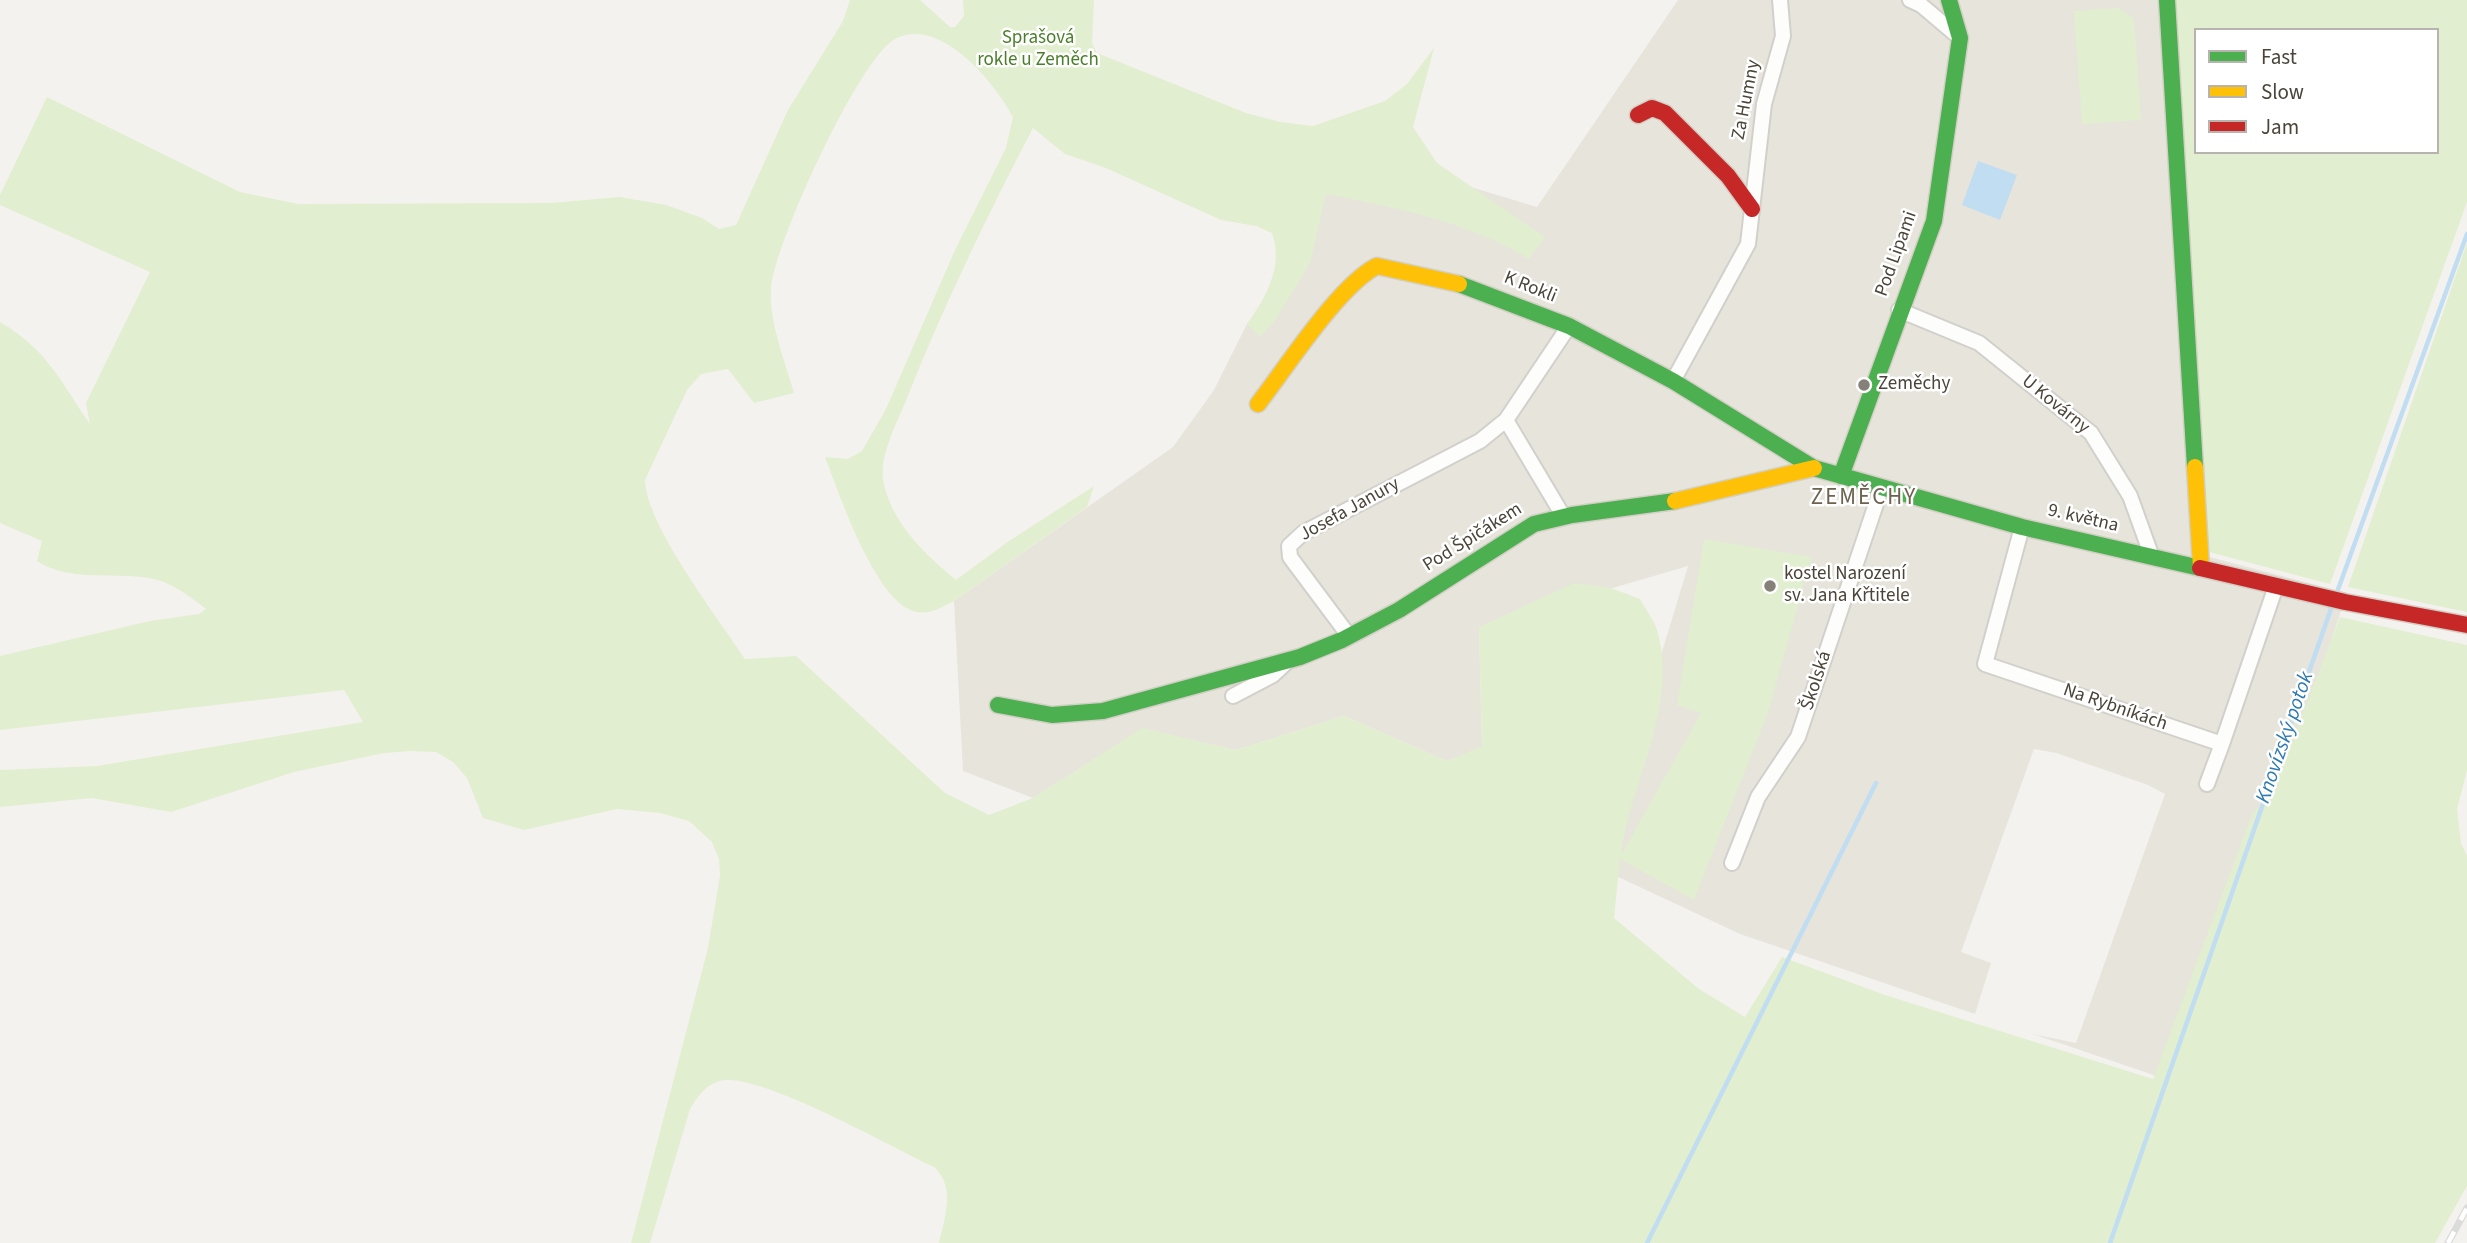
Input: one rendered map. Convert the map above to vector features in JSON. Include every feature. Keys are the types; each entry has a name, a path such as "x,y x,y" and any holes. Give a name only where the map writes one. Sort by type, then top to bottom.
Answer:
{"street":[{"name":"Za Humny","path":"1673,381 1748,244 1764,104 1783,36 1780,0"},
{"path":"1910,0 1921,5 1960,38"},
{"name":"Pod Lipami","path":"1841,476 1899,310 1934,221 1960,38 1949,0"},
{"path":"2167,0 2201,567"},
{"name":"Za Humny","path":"1638,115 1652,108 1665,113 1694,145 1728,176 1752,209"},
{"name":"K Rokli","path":"1258,404 1334,306 1367,271 1377,266 1474,287 1569,326 1673,381 1814,468"},
{"name":"U Kovárny","path":"1899,310 1979,343 2091,433 2130,496 2152,557"},
{"name":"Josefa Janury","path":"1349,636 1290,557 1289,546 1303,533 1480,441 1506,420 1569,326"},
{"path":"1506,420 1562,514"},
{"name":"9. května","path":"1814,468 2022,527 2345,602 2467,625"},
{"name":"Pod Špičákem","path":"998,705 1027,714 1073,716 1111,712 1213,679 1292,658 1349,636 1380,621 1534,524 1562,514 1635,508 1734,489 1814,468"},
{"name":"Školská","path":"1732,863 1758,797 1798,737 1881,489"},
{"name":"Na Rybníkách","path":"2022,527 1985,664 2222,744"},
{"path":"2207,784 2276,586"},
{"name":"Pod Špičákem","path":"1233,696 1273,675 1292,658"}],"shaded area":[{"path":"1678,0 2173,0 2206,556 2347,593 2183,1085 2033,1034 2076,1043 2165,794 2148,785 2056,753 2034,749 1961,952 1991,963 1975,1014 1740,934 1597,867 1688,566 1479,627 1482,747 1447,761 1344,716 1236,750 1142,729 1033,798 963,771 954,601 1173,447 1214,390 1247,324 1265,299 1274,272 1345,149 1537,207"}],"green space":[{"name":"Sprašová rokle u Zeměch","path":"850,0 920,0 950,27 955,27 964,16 963,0 1094,0 1092,43 1097,53 1246,113 1280,122 1313,126 1385,101 1407,84 1434,48 1413,127 1437,163 1545,237 1529,259 1456,225 1326,194 1310,263 1276,319 1260,337 1247,324 1271,281 1276,258 1272,233 1256,226 1221,220 1106,168 1065,154 1033,128 936,329 890,437 884,459 883,479 887,495 901,523 921,548 956,580 1009,541 1094,486 1087,507 954,601 929,612 913,611 899,602 885,587 872,566 849,518 825,457 848,459 862,451 886,409 955,250 1006,148 1013,117 980,71 947,44 930,36 912,34 895,39 879,53 840,115 802,196 775,267 771,289 772,315 794,393 754,403 728,369 701,374 687,390 645,480 648,499 670,546 745,659 796,656 945,793 989,815 1033,798 1142,728 1236,750 1344,716 1447,761 1482,746 1479,627 1574,583 1611,588 1640,599 1656,627 1662,656 1658,713 1626,827 1621,855 1701,713 1677,705 1704,539 1812,557 1767,715 1694,900 1620,859 1614,918 1699,989 1745,1017 1782,957 1885,995 2153,1079 2252,814 2273,791 2340,617 2467,645 2467,770 2457,809 2461,843 2467,856 2467,1186 2435,1243 939,1243 946,1213 947,1193 941,1175 934,1167 793,1099 763,1087 738,1081 720,1081 706,1088 690,1109 650,1243 631,1243 708,948 720,876 719,859 712,842 689,821 660,813 617,809 524,830 483,818 467,778 453,762 436,752 411,751 384,753 294,772 171,812 92,798 0,807 0,770 97,766 363,722 344,690 0,730 0,656 150,621 199,614 206,609 179,590 157,580 135,576 77,574 49,568 37,561 42,541 0,523 0,322 42,355 90,424 86,403 150,272 0,205 0,195 47,97 240,192 298,204 551,203 620,197 666,205 702,218 719,229 736,225 788,110 843,21"},
{"path":"2176,0 2467,0 2467,202 2330,584 2209,552"},
{"path":"2118,8 2134,18 2141,120 2082,124 2074,11"},
{"path":"2467,243 2467,612 2348,587"}],"water":[{"path":"1978,161 2017,175 2000,220 1962,205"}],"waterway":[{"name":"Knovízský potok","path":"2336,595 2467,234"},
{"name":"Knovízský potok","path":"2110,1243 2333,603"},
{"path":"1647,1243 1876,783"}],"railway":[{"path":"2448,1243 2467,1208"}],"traffic: fast":[{"path":"1841,476 1934,221 1960,38 1949,0"},
{"path":"2167,0 2195,467"},
{"path":"1459,284 1569,326 1673,381 1814,468 2022,527 2200,568"},
{"path":"998,705 1052,715 1103,711 1300,657 1342,640 1399,610 1534,524 1572,515 1675,501"}],"traffic: slow":[{"path":"1258,404 1330,309 1362,276 1377,266 1459,284"},
{"path":"2195,467 2201,567"},
{"path":"1675,501 1814,468"}],"traffic: jam":[{"path":"1638,115 1652,108 1665,113 1728,176 1752,209"},
{"path":"2200,568 2345,602 2467,625"}],"place":[{"name":"Zeměchy","path":"1864,385"},
{"name":"kostel Narození sv. Jana Křtitele","path":"1770,586"}],"district":[{"name":"ZEMĚCHY","path":"1864,499"}]}
